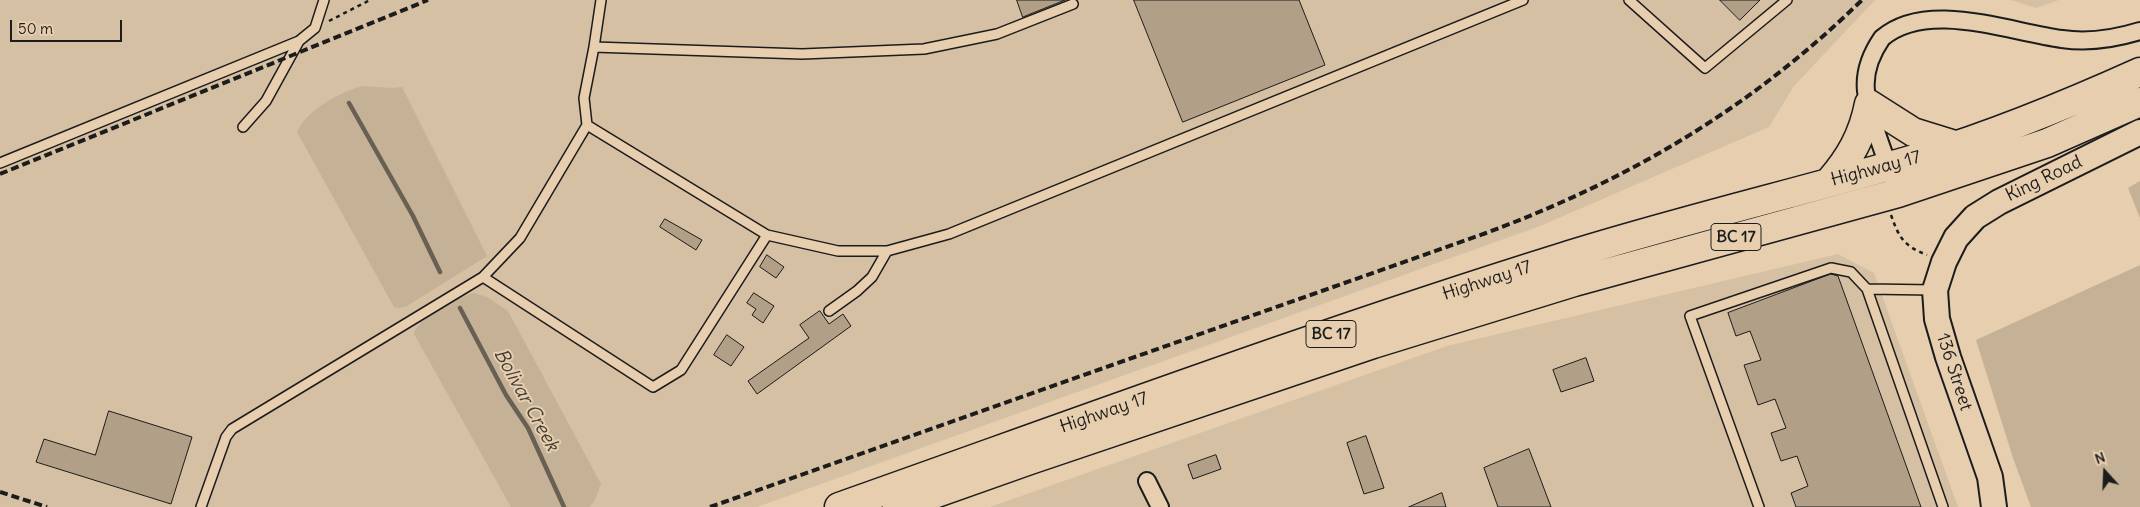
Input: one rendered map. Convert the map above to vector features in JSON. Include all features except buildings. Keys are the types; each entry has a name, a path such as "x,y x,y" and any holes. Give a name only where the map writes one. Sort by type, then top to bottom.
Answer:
{"highway":[{"name":"Highway 17","path":"839,507 1366,321 1490,280 1566,256 1955,145 2033,117 2140,72"},
{"name":"Highway 17","path":"897,507 1373,344 1601,274 1893,201 2047,143 2140,102"},
{"path":"1830,182 1847,161 1855,147 1866,120 1869,104 1913,132 1955,145"}],"street":[{"path":"1893,201 1889,165 1869,104 1866,80 1867,69 1875,49 1887,32 1902,20 1922,11 1936,8 1971,12 2044,36 2069,40 2102,40 2140,31"},
{"name":"King Road","path":"1956,238 1975,217 1999,202 2140,132"},
{"name":"136 Street","path":"1956,238 1944,262 1935,290 1937,319 1948,357 1990,477 1994,507"},
{"path":"1147,481 1160,507"}],"lane":[{"path":"0,163 299,41 315,28 324,0"},
{"path":"201,507 226,437 232,429 483,277 520,238 587,125 584,98 601,0"},
{"path":"587,125 766,234 838,251 887,251 949,234 1523,0"},
{"path":"1629,0 1705,68 1787,0"},
{"path":"594,47 802,54 924,49 997,34 1073,4"},
{"path":"243,128 266,101 299,41"},
{"path":"483,277 653,387 681,370 766,234"},
{"path":"829,311 857,291 872,277 887,251"},
{"path":"1758,507 1690,316 1831,268 1851,272 1867,289 1943,507"},
{"path":"1867,289 1935,290"}],"path":[{"path":"315,28 370,0"},
{"path":"1893,201 1897,233 1904,243 1914,250 1931,257"}],"shaded area":[{"path":"0,0 1875,0 1794,86 1769,127 1540,226 757,507 0,507"},
{"path":"2011,0 2059,0 2036,8"},
{"path":"361,86 402,87 487,256 407,306 400,308 394,307 297,132 308,116 324,103"},
{"path":"2140,181 2140,218 2128,188"},
{"path":"1838,254 1874,273 1958,507 990,507 1447,346"},
{"path":"2140,265 2140,507 2031,507 2013,458 1976,340"},
{"path":"474,293 487,297 508,311 601,484 594,502 589,507 511,507 414,334 416,328 422,322 439,309"}],"waterway":[{"name":"Bolivar Creek","path":"349,103 413,216 440,272"},
{"name":"Bolivar Creek","path":"460,308 506,395 528,428 564,507"}],"railway":[{"path":"0,174 428,0"},
{"path":"710,507 1486,233 1539,212 1590,189 1687,137 1777,74 1820,39 1862,0"},
{"path":"0,492 47,507"}]}
